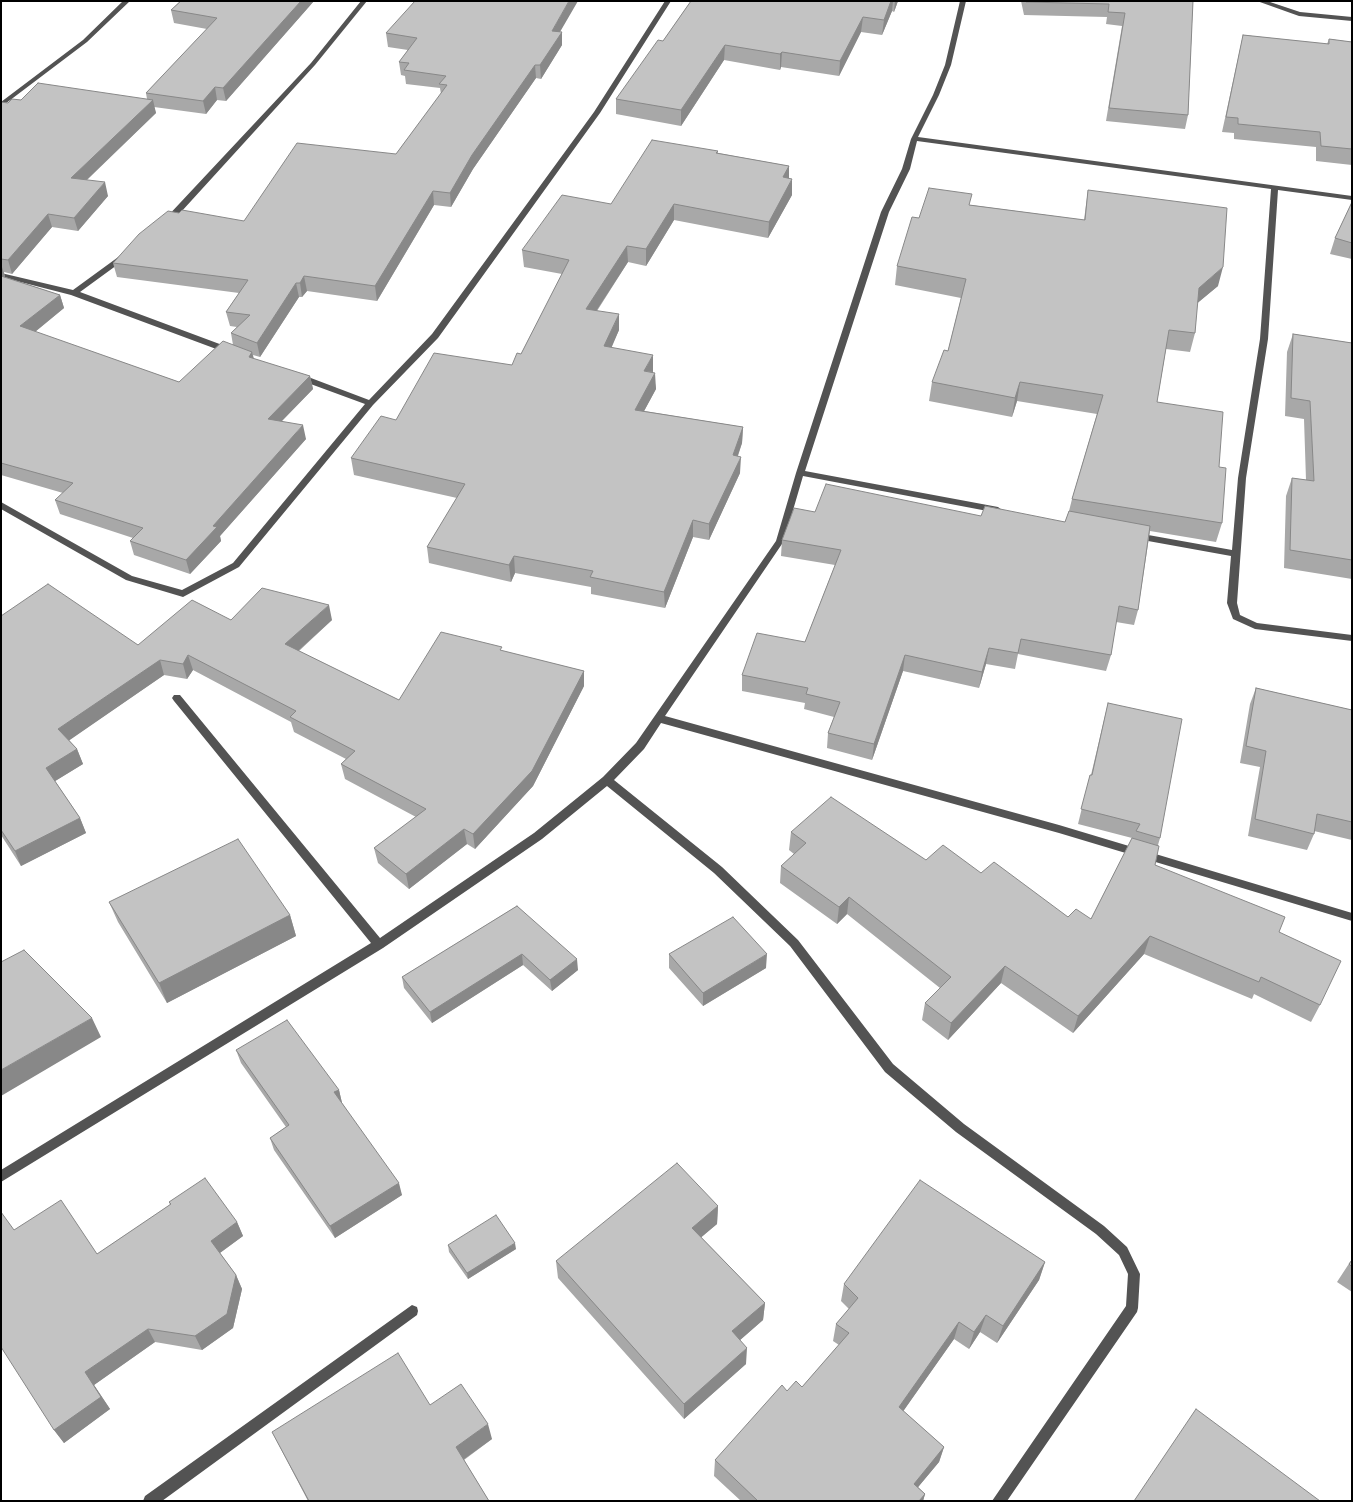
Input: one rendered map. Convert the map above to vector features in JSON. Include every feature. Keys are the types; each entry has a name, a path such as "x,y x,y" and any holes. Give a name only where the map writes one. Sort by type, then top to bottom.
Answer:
{"street":[{"path":"1,105 84,41 127,1"},
{"path":"164,225 313,64 364,1"},
{"path":"1,504 129,578 183,594 236,565 370,403 435,336 597,113 668,1"},
{"path":"1,1177 379,945 538,836 607,780 640,746 780,541 800,473 885,212 906,169 914,139 948,65 963,1"},
{"path":"1260,1 1299,14 1352,19"},
{"path":"914,139 1352,198"},
{"path":"1275,188 1264,339 1242,478 1232,602 1236,617 1256,626 1352,638"},
{"path":"74,293 129,253"},
{"path":"1,275 74,293 240,355"},
{"path":"296,376 370,403"},
{"path":"800,473 1012,512"},
{"path":"1129,534 1236,554"},
{"path":"177,698 379,945"},
{"path":"658,718 1059,829 1352,917"},
{"path":"607,780 718,870 794,942 889,1068 960,1128 1100,1230 1123,1251 1134,1274 1132,1308 999,1501"},
{"path":"150,1501 412,1311"}],"building":[{"path":"181,1 301,1 223,88 215,87 203,101 146,93 217,18 171,10"},
{"path":"415,1 569,1 552,31 562,32 540,65 535,65 472,155 450,193 433,191 375,286 304,276 300,283 296,283 257,343 231,333 250,315 226,312 248,280 113,263 139,234 168,211 179,213 182,210 244,221 297,143 396,154 447,85 439,84 446,76 404,70 409,63 399,62 417,38 386,33"},
{"path":"691,1 891,1 884,20 863,17 840,61 725,45 681,110 616,99 658,40 663,41"},
{"path":"1026,1 1193,1 1188,115 1109,108 1125,13 1108,12 1109,4"},
{"path":"1243,35 1329,44 1329,39 1352,42 1352,149 1321,146 1320,132 1238,124 1238,118 1226,117"},
{"path":"38,83 153,100 71,178 105,182 74,218 48,214 8,260 1,259 1,102 8,103 12,99 21,100"},
{"path":"652,140 789,166 783,177 792,179 769,222 674,204 646,249 627,246 586,309 619,314 604,346 653,355 644,371 655,373 635,410 743,427 733,455 741,457 709,524 693,520 664,592 590,577 593,571 514,556 509,565 427,547 465,484 351,458 381,416 396,420 434,353 512,365 517,353 521,354 569,260 522,250 562,195 611,204"},
{"path":"929,188 972,194 969,205 1085,220 1088,190 1227,208 1223,267 1199,288 1195,333 1169,330 1157,402 1223,412 1219,467 1226,468 1222,523 1072,499 1103,395 1020,382 1015,398 932,382 944,350 948,351 966,279 897,266 912,217 919,218"},
{"path":"1352,202 1352,243 1335,238"},
{"path":"1,276 60,295 20,326 179,382 223,341 252,352 249,357 310,376 268,419 303,425 213,526 217,527 186,560 130,541 143,528 55,500 73,483 1,463"},
{"path":"1293,334 1352,343 1352,560 1290,550 1292,478 1314,481 1310,401 1291,398"},
{"path":"826,484 981,516 985,506 1065,522 1069,511 1150,526 1138,610 1119,606 1111,655 1021,639 1018,653 989,648 982,672 905,655 874,744 828,733 840,702 806,694 808,688 742,675 757,633 805,642 841,550 782,540 794,508 815,512"},
{"path":"48,584 138,645 192,600 231,620 262,588 329,605 285,644 399,700 441,632 502,647 500,650 584,671 532,771 473,834 464,829 406,874 374,848 426,809 341,764 355,751 290,717 296,711 188,655 183,664 160,660 58,729 77,749 46,768 80,818 15,851 1,830 1,616"},
{"path":"1256,688 1352,710 1352,822 1317,814 1314,834 1255,819 1266,751 1246,746"},
{"path":"1108,703 1182,719 1160,838 1136,831 1140,824 1081,809 1090,775 1092,775"},
{"path":"831,797 926,860 943,845 981,873 994,862 1068,917 1076,909 1091,919 1132,838 1159,846 1155,865 1285,917 1279,932 1341,961 1320,1005 1261,977 1259,982 1150,936 1078,1016 1005,966 951,1023 925,1003 951,977 849,897 839,907 781,866 806,843 791,832"},
{"path":"238,839 290,915 159,983 109,902"},
{"path":"517,906 577,959 550,980 522,954 430,1012 402,977"},
{"path":"733,917 767,954 703,993 669,954"},
{"path":"24,950 92,1018 1,1070 1,962"},
{"path":"287,1020 339,1090 334,1092 399,1183 330,1226 270,1138 289,1125 236,1050"},
{"path":"677,1163 718,1206 692,1228 765,1303 732,1331 747,1348 684,1404 556,1261"},
{"path":"205,1178 237,1222 211,1241 236,1275 227,1314 195,1336 148,1329 85,1372 101,1397 54,1430 1,1347 1,1212 14,1230 61,1200 97,1254 171,1204 169,1202"},
{"path":"920,1180 1045,1262 1003,1326 986,1315 974,1332 959,1322 899,1407 944,1447 914,1484 925,1494 919,1501 758,1501 715,1460 782,1385 787,1391 796,1381 802,1387 849,1333 836,1324 858,1298 844,1284"},
{"path":"496,1215 515,1243 467,1273 448,1245"},
{"path":"398,1353 430,1405 461,1384 488,1424 456,1447 489,1501 309,1501 272,1432"},
{"path":"1196,1409 1320,1501 1134,1501"}]}
